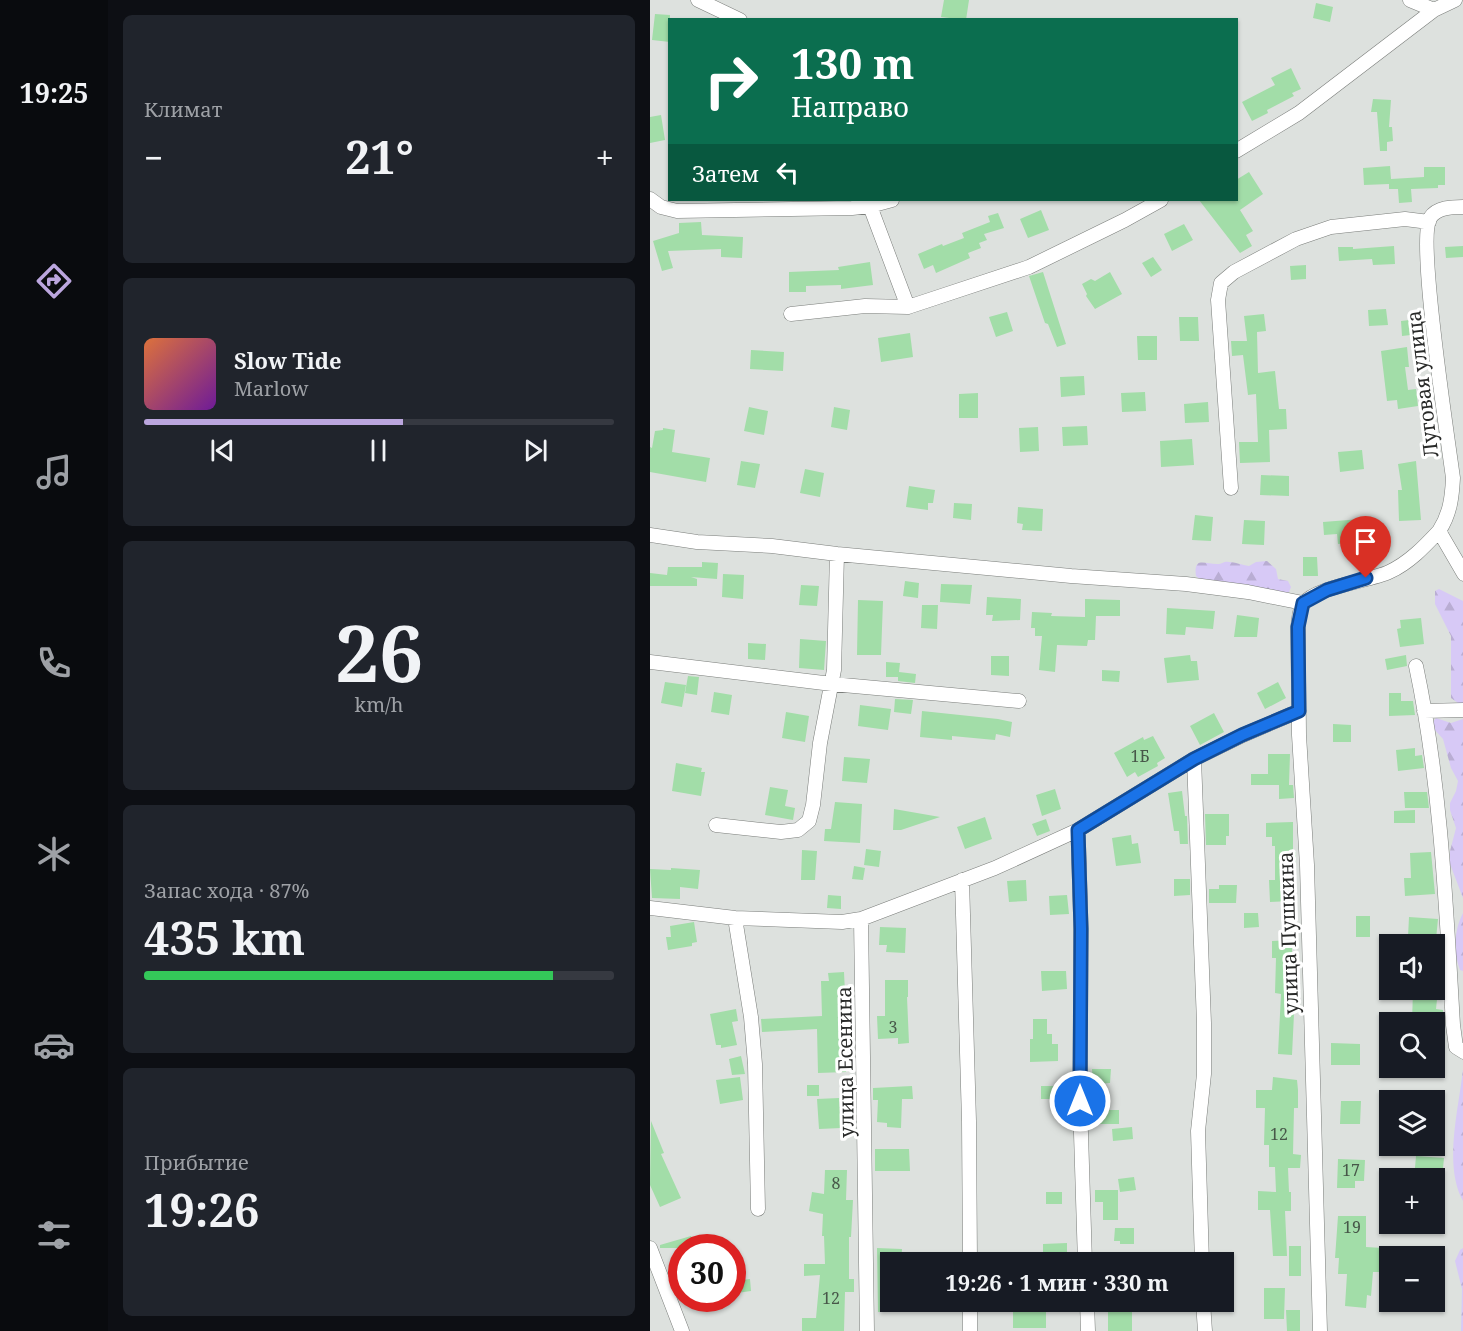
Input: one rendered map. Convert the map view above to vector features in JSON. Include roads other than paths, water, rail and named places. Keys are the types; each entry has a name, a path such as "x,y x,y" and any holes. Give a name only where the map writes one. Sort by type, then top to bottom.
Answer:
{"street":[{"path":"698,0 736,18"},
{"path":"1410,0 1434,10"},
{"path":"1238,150 1299,113 1434,10 1455,0"},
{"path":"650,199 661,207 677,211 824,209 870,206 888,201"},
{"path":"791,314 865,306 908,307 1029,267 1159,201"},
{"path":"870,206 908,307"},
{"path":"1231,488 1218,300 1221,282 1234,272 1296,238 1331,227 1405,219 1429,222 1431,216 1440,210 1463,207"},
{"name":"Луговая улица","path":"1429,222 1428,273 1453,478 1447,519 1439,531"},
{"path":"650,535 697,542 773,546 837,554 1186,584 1248,592 1303,603 1327,590 1389,572 1405,563 1439,531 1463,574"},
{"path":"716,825 771,832 792,831 806,825 811,816 820,743 832,684 837,554"},
{"name":"улица Пушкина","path":"1303,603 1298,627 1299,711 1307,865 1320,1331"},
{"path":"650,663 832,684 1019,701"},
{"path":"1416,666 1440,829 1453,1025 1456,1047 1463,1052"},
{"path":"1424,711 1463,710"},
{"path":"650,908 735,918 842,922 861,919 995,868 1078,830 1194,759 1242,735 1299,711"},
{"path":"1194,759 1204,1023 1204,1074 1198,1131 1202,1252"},
{"path":"1078,830 1081,929 1080,1101 1085,1252"},
{"path":"962,880 969,1121 970,1252"},
{"path":"735,918 751,1017 755,1064 758,1209"},
{"name":"улица Есенина","path":"861,919 867,1331"},
{"path":"650,1248 682,1331"},
{"path":"970,1312 970,1331"},
{"path":"1087,1312 1088,1331"},
{"path":"1204,1312 1205,1331"}]}
